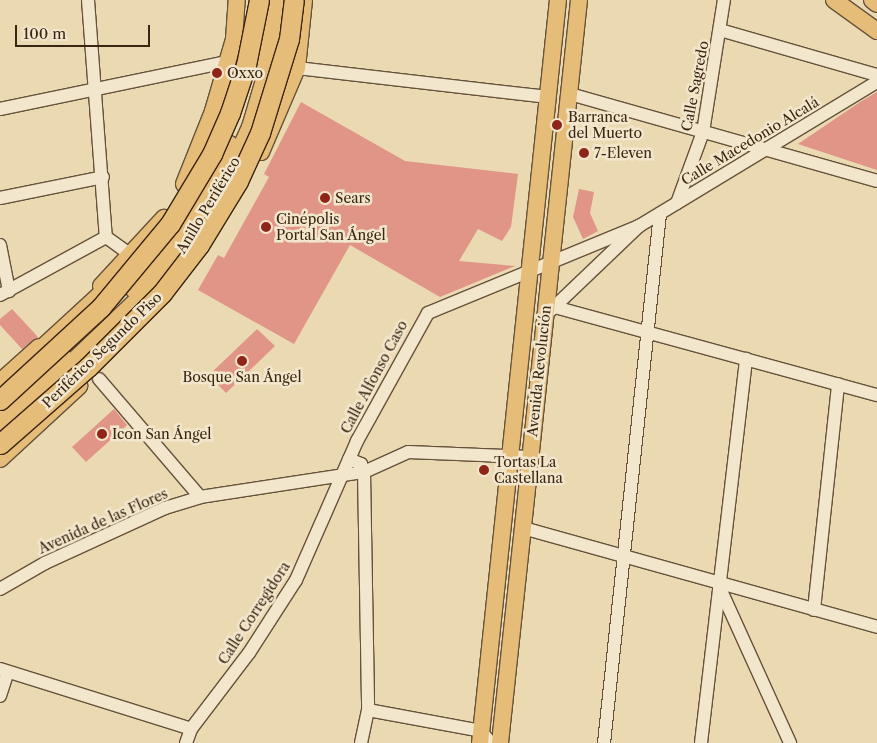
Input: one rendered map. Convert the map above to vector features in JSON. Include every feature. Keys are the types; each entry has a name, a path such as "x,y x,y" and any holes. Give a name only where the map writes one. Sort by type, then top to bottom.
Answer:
{"highway":[{"path":"0,400 170,224 212,154 246,65 259,0"},
{"name":"Anillo Periférico","path":"0,432 153,286 191,238 230,157 260,56 269,0"},
{"name":"Anillo Periférico","path":"0,413 144,277 251,127 278,36 283,0"},
{"name":"Periférico Segundo Piso","path":"0,444 88,367 162,293 199,246 238,181 260,133 289,39 294,0"},
{"path":"192,170 230,157 238,198"},
{"path":"0,389 133,262"}],"main road":[{"path":"234,39 237,0"},
{"path":"0,382 133,262 163,219 192,170 228,62 244,0"},
{"path":"0,459 169,298 238,198 297,68 304,0"},
{"name":"Avenida Revolución","path":"484,739 509,455 558,0"},
{"name":"Avenida Revolución","path":"500,743 530,457 550,312 550,263 580,0"},
{"path":"834,0 877,31"},
{"path":"872,0 877,4"}],"street":[{"path":"88,0 103,177 106,237 133,262"},
{"name":"Calle Sagredo","path":"677,203 703,132 724,0"},
{"path":"720,30 877,75"},
{"path":"0,109 228,62"},
{"path":"297,68 548,97"},
{"name":"Calle Macedonio Alcalá","path":"530,272 639,226 762,148 877,82"},
{"path":"570,94 877,181"},
{"path":"0,198 103,177"},
{"path":"604,743 660,214"},
{"name":"Calle Macedonio Alcalá","path":"550,312 583,277 639,226"},
{"path":"0,246 4,293 106,237"},
{"path":"571,255 583,277"},
{"name":"Calle Alfonso Caso","path":"342,476 357,441 416,328 428,313 530,272"},
{"path":"550,312 648,334 877,395"},
{"path":"701,743 717,583 746,359"},
{"path":"99,379 200,497"},
{"path":"814,610 838,384"},
{"path":"357,441 365,457 386,463"},
{"path":"342,476 364,472 408,452 428,450 530,457"},
{"path":"350,459 361,464 364,472 368,710 361,743"},
{"name":"Avenida de las Flores","path":"0,589 71,551 165,508 200,497 342,476"},
{"name":"Calle Corregidora","path":"186,743 191,729 249,653 296,580 342,476"},
{"path":"523,528 877,628"},
{"path":"717,583 790,743"},
{"path":"0,696 4,671 191,729"},
{"path":"368,710 484,739"}],"building":[{"path":"877,92 877,170 798,144 860,102"},
{"path":"301,102 405,161 518,174 511,227 502,241 478,229 459,261 515,266 440,297 350,245 294,344 198,290 218,255 224,258 269,177 264,174"},
{"path":"579,189 594,192 590,213 598,231 583,239 573,217"},
{"path":"12,309 38,337 22,349 0,325 0,319"},
{"name":"Bosque San Ángel","path":"257,329 275,346 226,393 209,375"},
{"name":"Icon San Ángel","path":"114,409 127,425 86,462 72,447"}],"place":[{"name":"Oxxo","path":"217,73"},
{"name":"Barranca del Muerto","path":"557,125"},
{"name":"7-Eleven","path":"584,153"},
{"name":"Sears","path":"325,198"},
{"name":"Cinépolis Portal San Ángel","path":"266,227"},
{"name":"Bosque San Ángel","path":"242,361"},
{"name":"Icon San Ángel","path":"102,434"},
{"name":"Tortas La Castellana","path":"484,470"}]}
